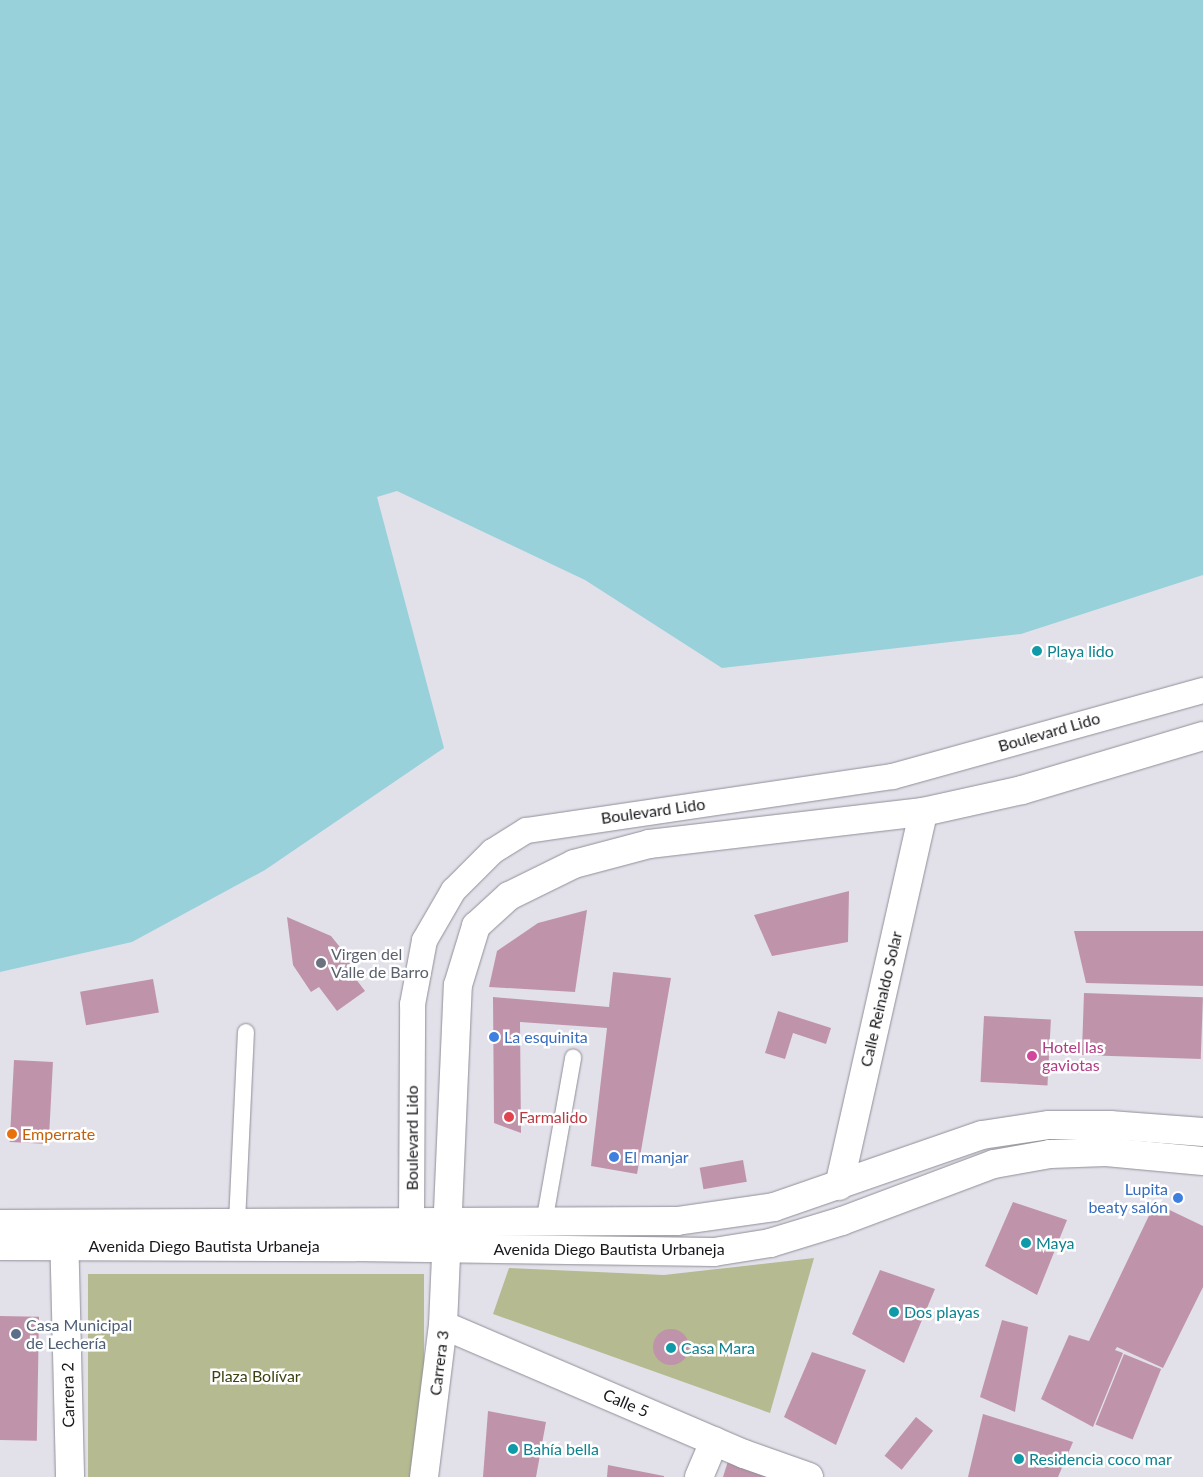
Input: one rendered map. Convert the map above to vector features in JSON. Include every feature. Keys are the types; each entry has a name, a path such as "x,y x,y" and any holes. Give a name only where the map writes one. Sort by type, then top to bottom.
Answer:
{"street":[{"name":"Boulevard Lido","path":"411,1222 412,1004 424,940 453,890 492,851 526,830 892,776 1203,690"},
{"name":"Boulevard Lido","path":"449,1248 448,1221 458,985 476,926 509,896 574,864 650,844 923,812 1022,790 1203,736"},
{"name":"Calle Reinaldo Solar","path":"839,1186 923,812"},
{"name":"Avenida Diego Bautista Urbaneja","path":"0,1246 64,1235 237,1222 448,1221 544,1223 677,1221 730,1215 774,1207 839,1186 913,1157 982,1135 1039,1126 1110,1125 1203,1132"},
{"name":"Avenida Diego Bautista Urbaneja","path":"0,1224 64,1235 449,1248 714,1252 788,1237 994,1164 1050,1154 1106,1152 1203,1161"},
{"name":"Carrera 2","path":"64,1235 70,1477"},
{"name":"Carrera 3","path":"424,1477 444,1325 449,1248"},
{"name":"Calle 5","path":"444,1325 714,1441 809,1477"},
{"path":"699,1477 714,1441"}],"lane":[{"path":"237,1222 246,1032"},
{"path":"544,1223 573,1058"}],"green space":[{"path":"814,1258 770,1413 493,1314 509,1268 664,1275"},
{"name":"Plaza Bolívar","path":"88,1274 424,1274 424,1477 88,1477"}],"water":[{"path":"0,0 1203,0 1203,575 1021,634 722,668 585,580 397,491 377,497 444,748 265,870 132,942 0,972"}],"building":[{"path":"849,891 848,942 772,956 754,915"},
{"path":"587,910 575,992 489,987 497,951 538,923"},
{"name":"Virgen del Valle de Barro","path":"287,917 331,936 352,962 346,966 365,991 337,1011 319,987 311,992 293,965"},
{"path":"1074,931 1203,931 1203,986 1086,983"},
{"path":"613,972 671,978 637,1174 591,1166 607,1028 520,1022 521,1133 494,1123 493,997 609,1007"},
{"path":"153,979 159,1012 86,1025 80,992"},
{"path":"1084,993 1203,997 1201,1059 1082,1055"},
{"path":"778,1011 831,1028 826,1044 793,1033 785,1059 765,1053"},
{"path":"984,1016 1051,1020 1047,1085 981,1082"},
{"path":"14,1060 53,1062 49,1144 10,1142"},
{"path":"743,1160 747,1182 703,1189 700,1168"},
{"name":"Maya","path":"1013,1202 1067,1220 1037,1295 985,1266"},
{"path":"1155,1203 1203,1226 1203,1287 1163,1368 1117,1347 1115,1350 1123,1353 1093,1427 1041,1399 1069,1335 1089,1341"},
{"name":"Dos playas","path":"880,1270 935,1289 904,1363 852,1334"},
{"path":"0,1316 39,1317 37,1441 0,1440"},
{"path":"1002,1320 1028,1327 1015,1412 980,1397"},
{"name":"Casa Mara","path":"671,1329 678,1330 684,1334 688,1340 688,1354 684,1360 678,1364 671,1365 664,1364 658,1360 654,1354 653,1347 654,1340 658,1334 664,1330"},
{"path":"812,1352 866,1370 836,1445 784,1417"},
{"path":"1124,1354 1161,1369 1133,1439 1096,1424"},
{"name":"Bahía bella","path":"488,1411 546,1422 536,1477 483,1477"},
{"name":"Residencia coco mar","path":"983,1414 1073,1442 1058,1477 968,1477"},
{"path":"916,1417 933,1431 902,1470 885,1456"},
{"path":"729,1458 784,1477 723,1477"},
{"path":"608,1465 664,1476 664,1477 607,1477"}],"place":[{"name":"Playa lido","path":"1037,651"},
{"name":"Virgen del Valle de Barro","path":"321,963"},
{"name":"La esquinita","path":"494,1037"},
{"name":"Hotel las gaviotas","path":"1032,1056"},
{"name":"Farmalido","path":"509,1117"},
{"name":"Emperrate","path":"12,1134"},
{"name":"El manjar","path":"614,1157"},
{"name":"Lupita beaty salón","path":"1178,1198"},
{"name":"Maya","path":"1026,1243"},
{"name":"Dos playas","path":"894,1312"},
{"name":"Casa Municipal de Lechería","path":"16,1334"},
{"name":"Casa Mara","path":"671,1348"},
{"name":"Bahía bella","path":"513,1449"},
{"name":"Residencia coco mar","path":"1019,1459"}]}
